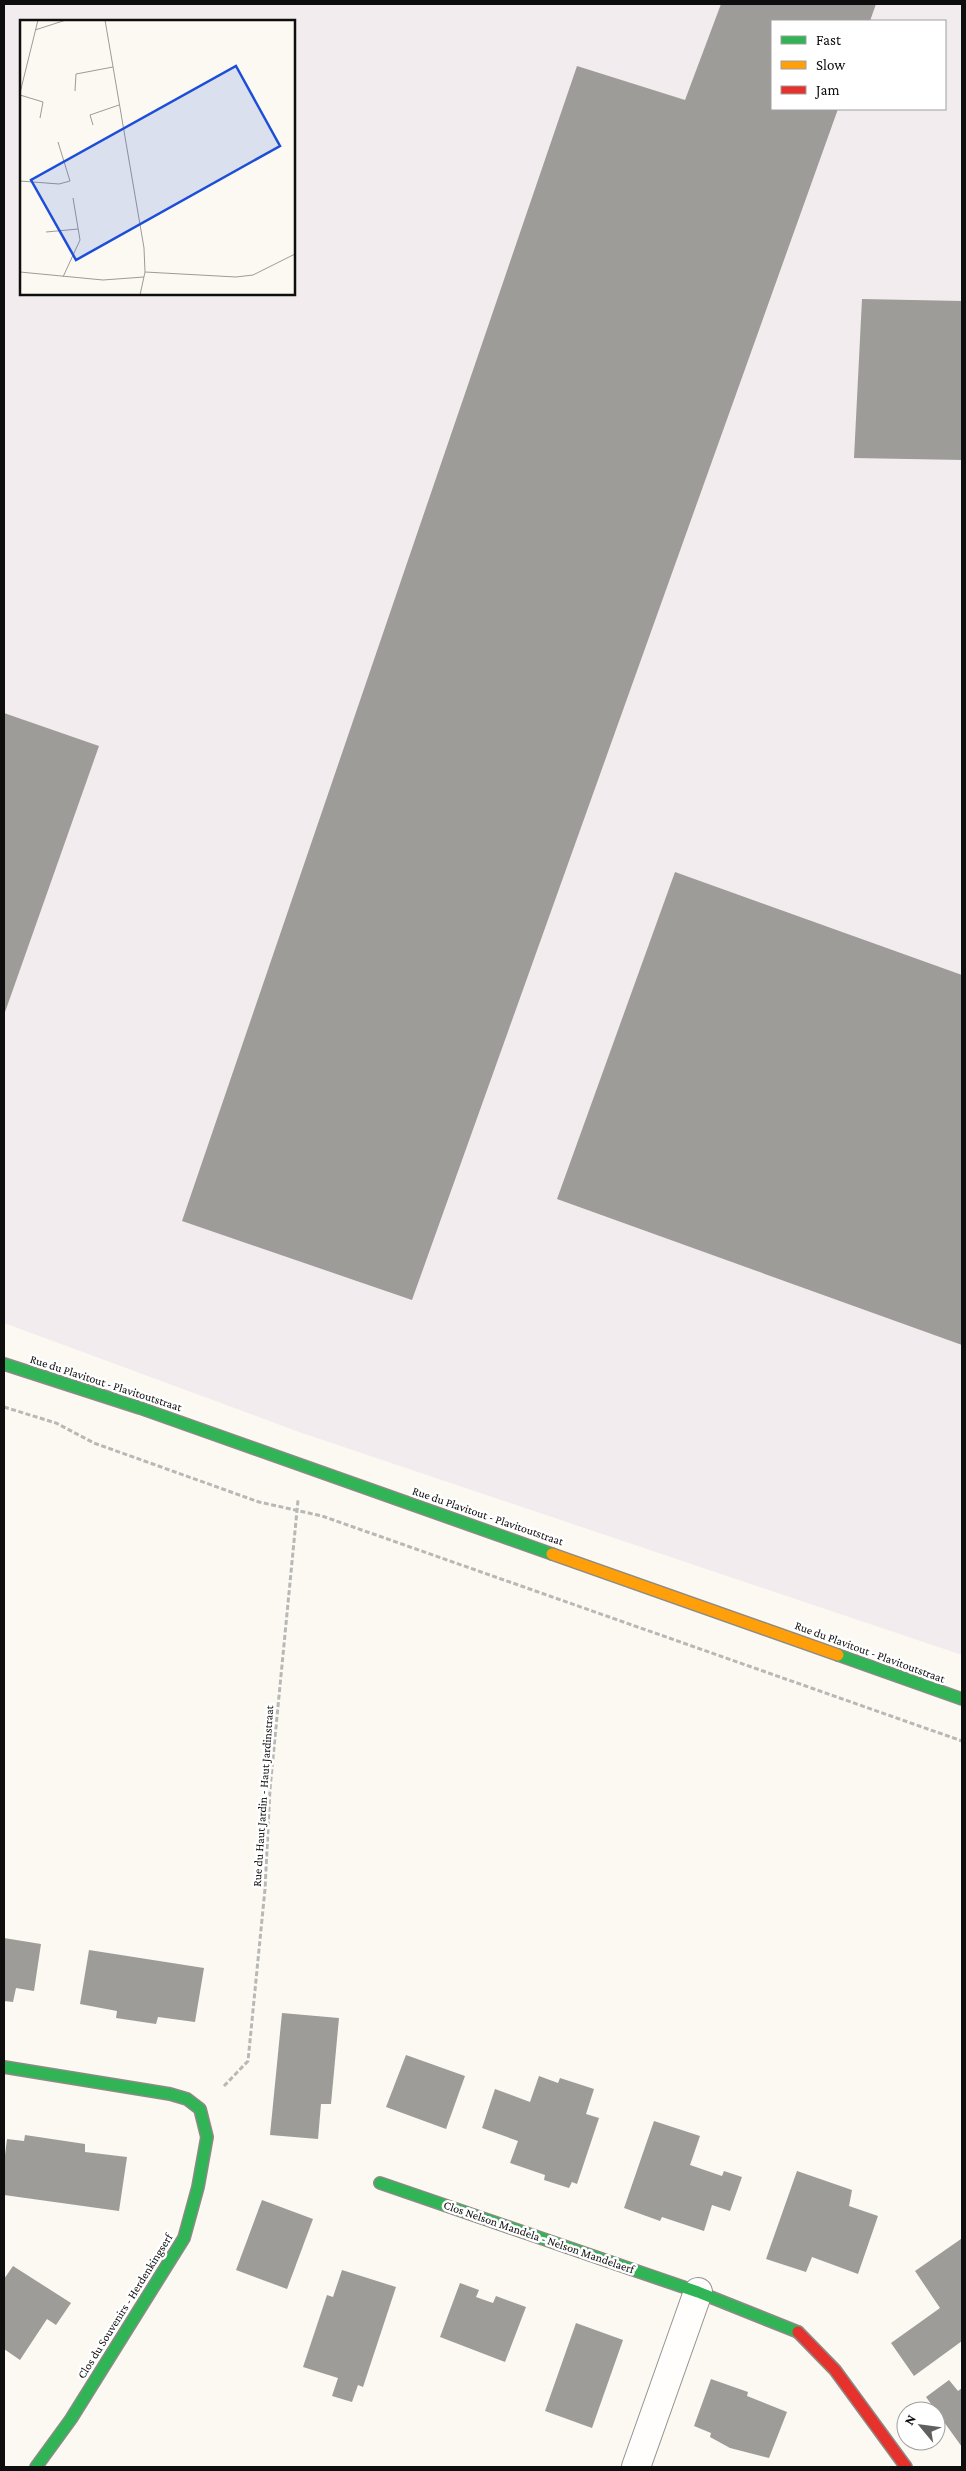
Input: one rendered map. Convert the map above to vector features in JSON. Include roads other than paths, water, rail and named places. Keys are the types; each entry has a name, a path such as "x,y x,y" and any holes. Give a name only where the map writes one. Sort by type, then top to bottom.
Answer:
{"street":[{"name":"Rue du Plavitout - Plavitoutstraat","path":"4,1364 140,1408 962,1699"},
{"name":"Clos du Souvenirs - Herdenkingserf","path":"4,2067 170,2094 186,2099 200,2109 207,2138 198,2187 184,2238 71,2419 36,2467"},
{"name":"Clos Nelson Mandela - Nelson Mandelaerf","path":"380,2183 698,2292 800,2333 835,2370 906,2467"},
{"path":"636,2467 698,2292"}]}
